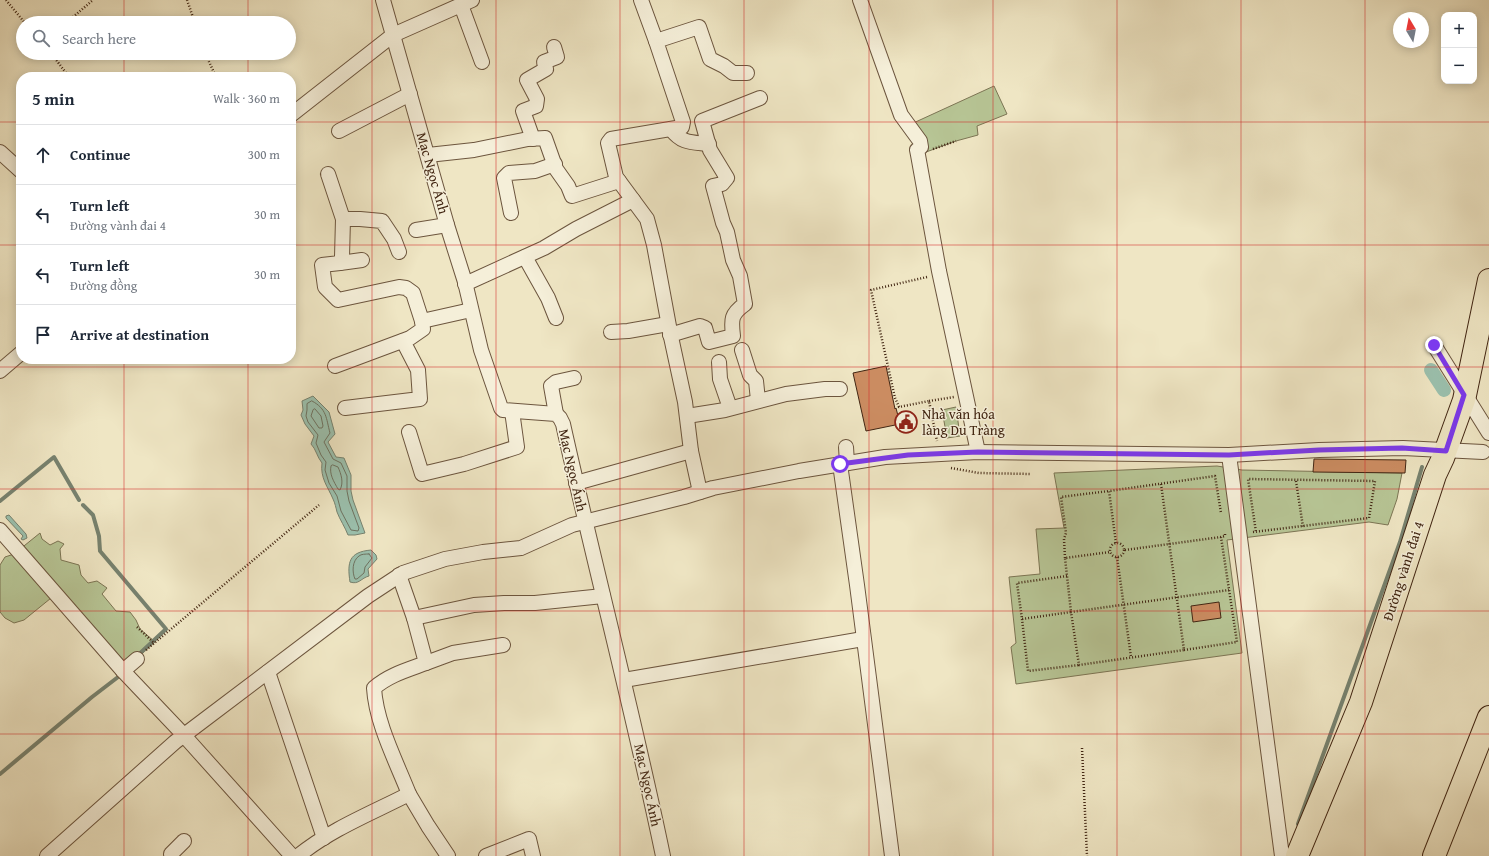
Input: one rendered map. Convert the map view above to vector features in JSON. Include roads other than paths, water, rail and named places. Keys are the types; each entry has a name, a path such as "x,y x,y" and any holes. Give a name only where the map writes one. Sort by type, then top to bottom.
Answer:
{"main road":[{"name":"Đường vành đai 4","path":"1297,856 1361,702 1435,475 1446,451 1464,395 1489,280"},
{"path":"1434,856 1489,717"}],"street":[{"name":"Mạc Ngọc Ánh","path":"384,0 392,35 465,284 481,350 500,406 503,410 556,414 563,424 585,522 624,680 663,856"},
{"path":"641,0 683,122 682,127 611,139 608,143 616,177 647,219 654,245 687,416 691,451 700,492"},
{"path":"860,0 901,116 920,141 921,147 917,150 939,271 978,452"},
{"path":"296,111 392,35 467,3 482,62"},
{"path":"656,41 699,27 710,60 724,66 733,73 747,73"},
{"path":"533,138 523,112 536,106 537,99 527,80 546,69 544,62 558,57 554,47"},
{"path":"339,131 410,94"},
{"path":"611,332 700,326 705,328 709,342 733,336 731,323 733,315 745,304 739,292 740,276 733,260 727,232 713,186 722,184 726,178 710,150 702,121 760,98"},
{"path":"671,129 677,137 690,142 709,144"},
{"path":"428,155 474,150 533,138 545,138 556,169 568,186 572,196 619,181"},
{"path":"0,152 16,166"},
{"path":"511,213 504,178 509,173 535,171 555,164"},
{"path":"328,174 343,219 342,257 340,263"},
{"path":"465,284 525,257 633,200"},
{"path":"343,219 382,221 394,239 399,252"},
{"path":"416,230 447,225"},
{"path":"525,257 548,298 556,318"},
{"path":"335,366 403,341 423,329 413,293 406,288 399,286 338,300 325,287 322,265 362,260"},
{"path":"422,321 471,310"},
{"path":"345,408 420,399 418,370 403,341"},
{"path":"1434,345 1489,433"},
{"path":"742,350 750,375 756,381 758,400"},
{"path":"0,371 16,357"},
{"path":"719,362 720,379 730,408"},
{"path":"556,414 551,386 556,382 574,378"},
{"path":"687,416 730,408 786,394 825,389 840,389"},
{"path":"409,432 422,474 464,464 517,447 512,411"},
{"path":"846,447 843,463 863,640 892,856"},
{"path":"47,856 101,806 184,735 368,596 399,575 423,565 445,559 483,552 521,548 572,526 700,492 843,463 938,447 978,452 1229,455 1319,450 1402,448 1483,452"},
{"path":"576,483 691,451"},
{"path":"1229,455 1238,534 1282,856"},
{"path":"0,530 124,671 184,735 292,856"},
{"path":"399,575 414,618 426,663"},
{"path":"414,618 474,605 534,603 603,596"},
{"path":"624,680 863,640"},
{"path":"448,856 409,794 384,730 374,699 374,688 381,681 391,676 453,652 503,645"},
{"path":"124,671 137,659"},
{"path":"268,672 324,838"},
{"path":"298,856 311,845 340,828 409,794"},
{"path":"486,856 529,839 533,856"},
{"path":"171,856 184,841"}],"water":[{"path":"313,396 329,412 335,434 328,442 336,457 344,458 351,475 351,491 353,500 365,533 348,535 338,515 334,501 325,482 322,473 322,463 311,444 314,436 305,424 301,415 303,410 302,401"},
{"path":"9,515 26,534 27,538 23,540 21,539 23,536 6,518 6,516"},
{"path":"371,550 376,555 377,559 368,569 369,576 356,583 350,582 349,569 351,559 358,553"}],"waterway":[{"path":"1431,370 1444,390"},
{"path":"0,501 54,457 79,500"},
{"path":"1298,824 1400,542 1422,467"},
{"path":"83,505 93,515 99,536 100,551 166,629 136,657"},
{"path":"0,774 92,697 122,674"}],"place":[{"name":"Nhà văn hóa làng Du Tràng","path":"906,422"}]}
